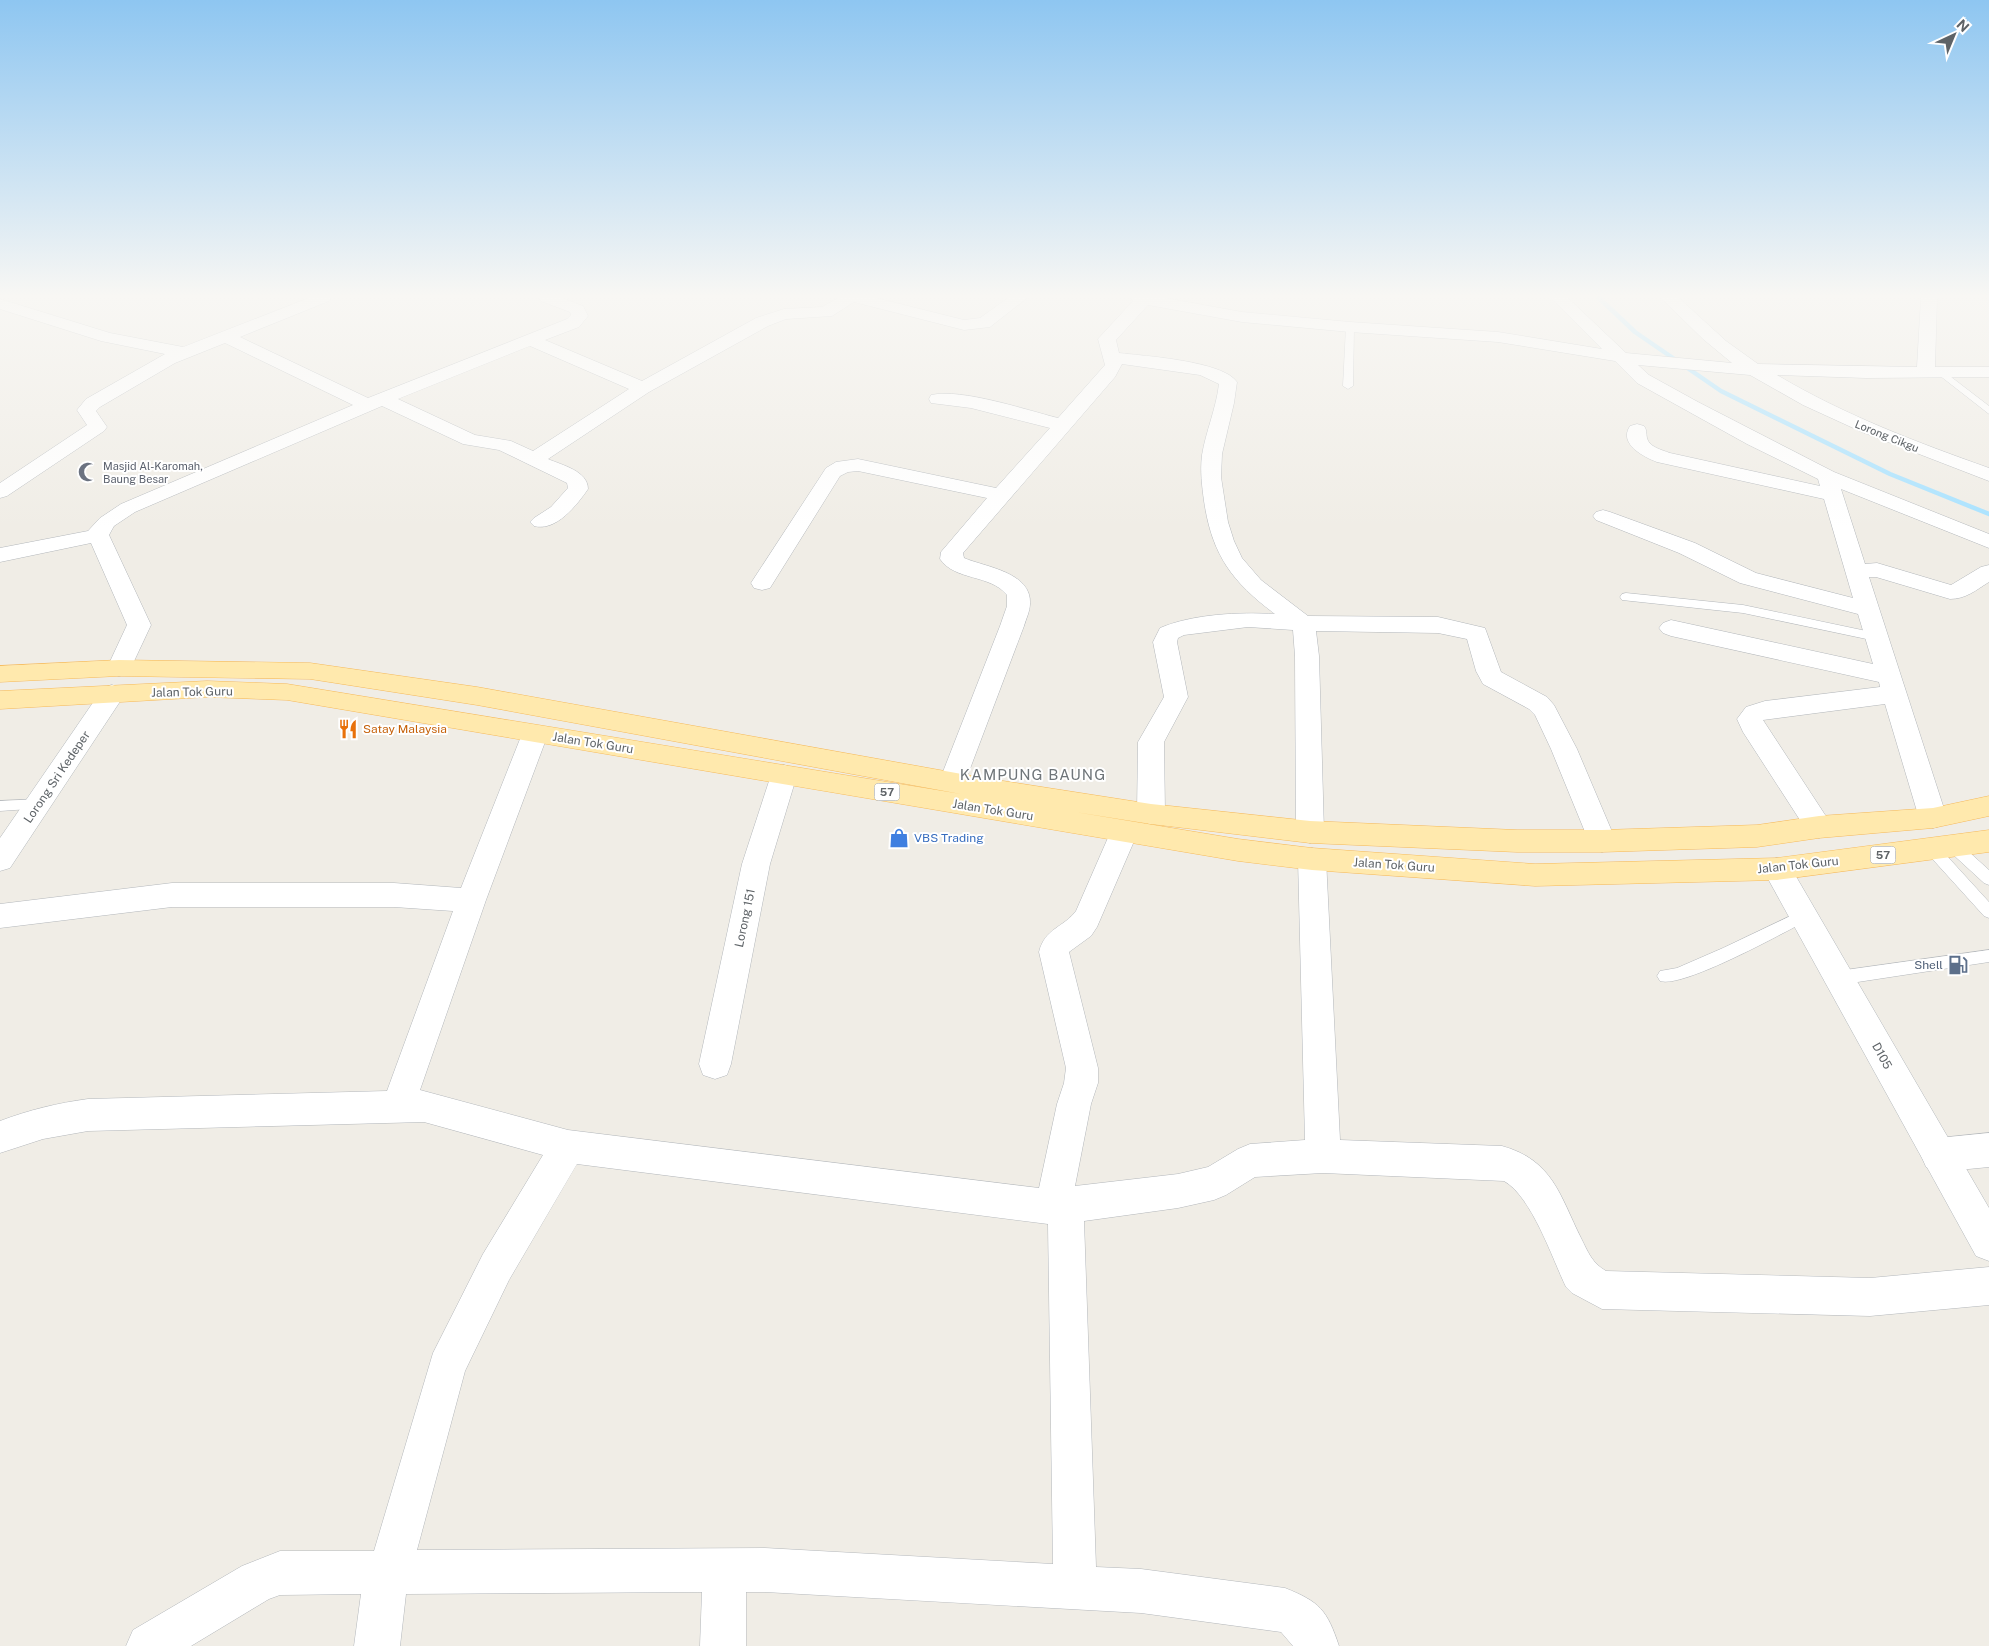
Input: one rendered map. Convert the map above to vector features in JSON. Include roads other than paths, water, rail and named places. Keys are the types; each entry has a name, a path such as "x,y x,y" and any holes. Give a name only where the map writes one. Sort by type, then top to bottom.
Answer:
{"main road":[{"name":"Jalan Tok Guru","path":"0,674 120,668 310,671 477,696 952,782 1151,814 1311,845 1536,875 1777,869 1989,842"},
{"name":"Jalan Tok Guru","path":"0,700 207,690 287,692 1238,850 1311,845 1602,841 1757,836 1819,827 1933,818 1986,807"}],"street":[{"path":"0,492 97,427 87,412 89,406 145,375"},
{"path":"313,375 470,440 504,445 575,479 578,489 558,511 541,522"},
{"path":"120,668 139,625 98,536 101,526 124,510 443,375"},
{"path":"612,375 643,388"},
{"path":"534,459 643,388 667,375"},
{"path":"952,782 1019,602 1018,596 1007,583 956,563 951,559 952,552 1107,375"},
{"path":"1213,375 1228,382 1211,465 1216,514 1224,545 1242,574 1255,588 1304,623 1307,656 1311,845 1323,1156"},
{"path":"1640,375 1691,406 1754,440 1830,485 1933,818"},
{"name":"Lorong Cikgu","path":"1759,375 1838,415 1989,475"},
{"path":"938,399 971,402 1062,425"},
{"path":"1637,430 1638,442 1647,451 1664,458 1830,485 1989,542"},
{"path":"762,583 833,472 843,466 858,465 1000,495"},
{"path":"0,468 27,473"},
{"path":"1603,516 1687,548 1748,578 1868,609"},
{"path":"0,555 98,536"},
{"path":"1857,571 1877,570 1950,592 1958,592 1989,572"},
{"path":"1151,814 1151,742 1176,697 1165,642 1168,633 1180,628 1248,620 1304,623 1438,625 1477,633 1489,675 1500,684 1538,704 1545,711 1564,749 1602,841"},
{"path":"1671,628 1891,685"},
{"path":"1819,827 1752,726 1750,719 1755,713 1765,710 1891,685"},
{"name":"Lorong Sri Kedeper","path":"0,860 112,694"},
{"path":"398,1106 471,900 535,734"},
{"name":"Lorong 151","path":"715,1064 756,864 784,775"},
{"path":"1074,1588 1059,1206 1074,1104 1082,1083 1082,1068 1070,1009 1054,952 1061,938 1079,928 1086,918 1124,832"},
{"name":"D105","path":"1777,869 1989,1243"},
{"path":"0,916 172,895 394,894 471,900"},
{"path":"0,1136 50,1121 88,1115 424,1106 568,1146 1059,1206 1178,1192 1214,1183 1250,1161 1323,1156 1502,1163 1518,1168 1530,1177 1538,1188 1580,1274 1602,1290 1870,1297 1989,1286"},
{"path":"377,1646 388,1573 447,1367 496,1267 568,1146"},
{"path":"1938,1155 1989,1150"},
{"path":"149,1646 250,1586 280,1573 765,1570 1141,1591 1284,1610 1294,1613 1303,1620 1310,1629 1316,1646"},
{"path":"723,1646 724,1571"}],"lane":[{"path":"1348,375 1348,386"},
{"path":"1937,375 1989,411"},
{"path":"1626,597 1738,608 1876,637"},
{"path":"0,806 39,804"},
{"path":"1942,848 1989,879"},
{"path":"1942,848 1989,912"},
{"path":"1665,976 1678,974 1703,964 1803,916"},
{"path":"1838,978 1989,956"}],"waterway":[{"path":"1697,375 1721,391 1890,474 1989,514"}],"place":[{"name":"Masjid Al-Karomah, Baung Besar","path":"88,472"},
{"name":"Satay Malaysia","path":"348,729"},
{"name":"VBS Trading","path":"899,838"},
{"name":"Shell","path":"1958,965"}],"district":[{"name":"KAMPUNG BAUNG","path":"1033,775"}]}
